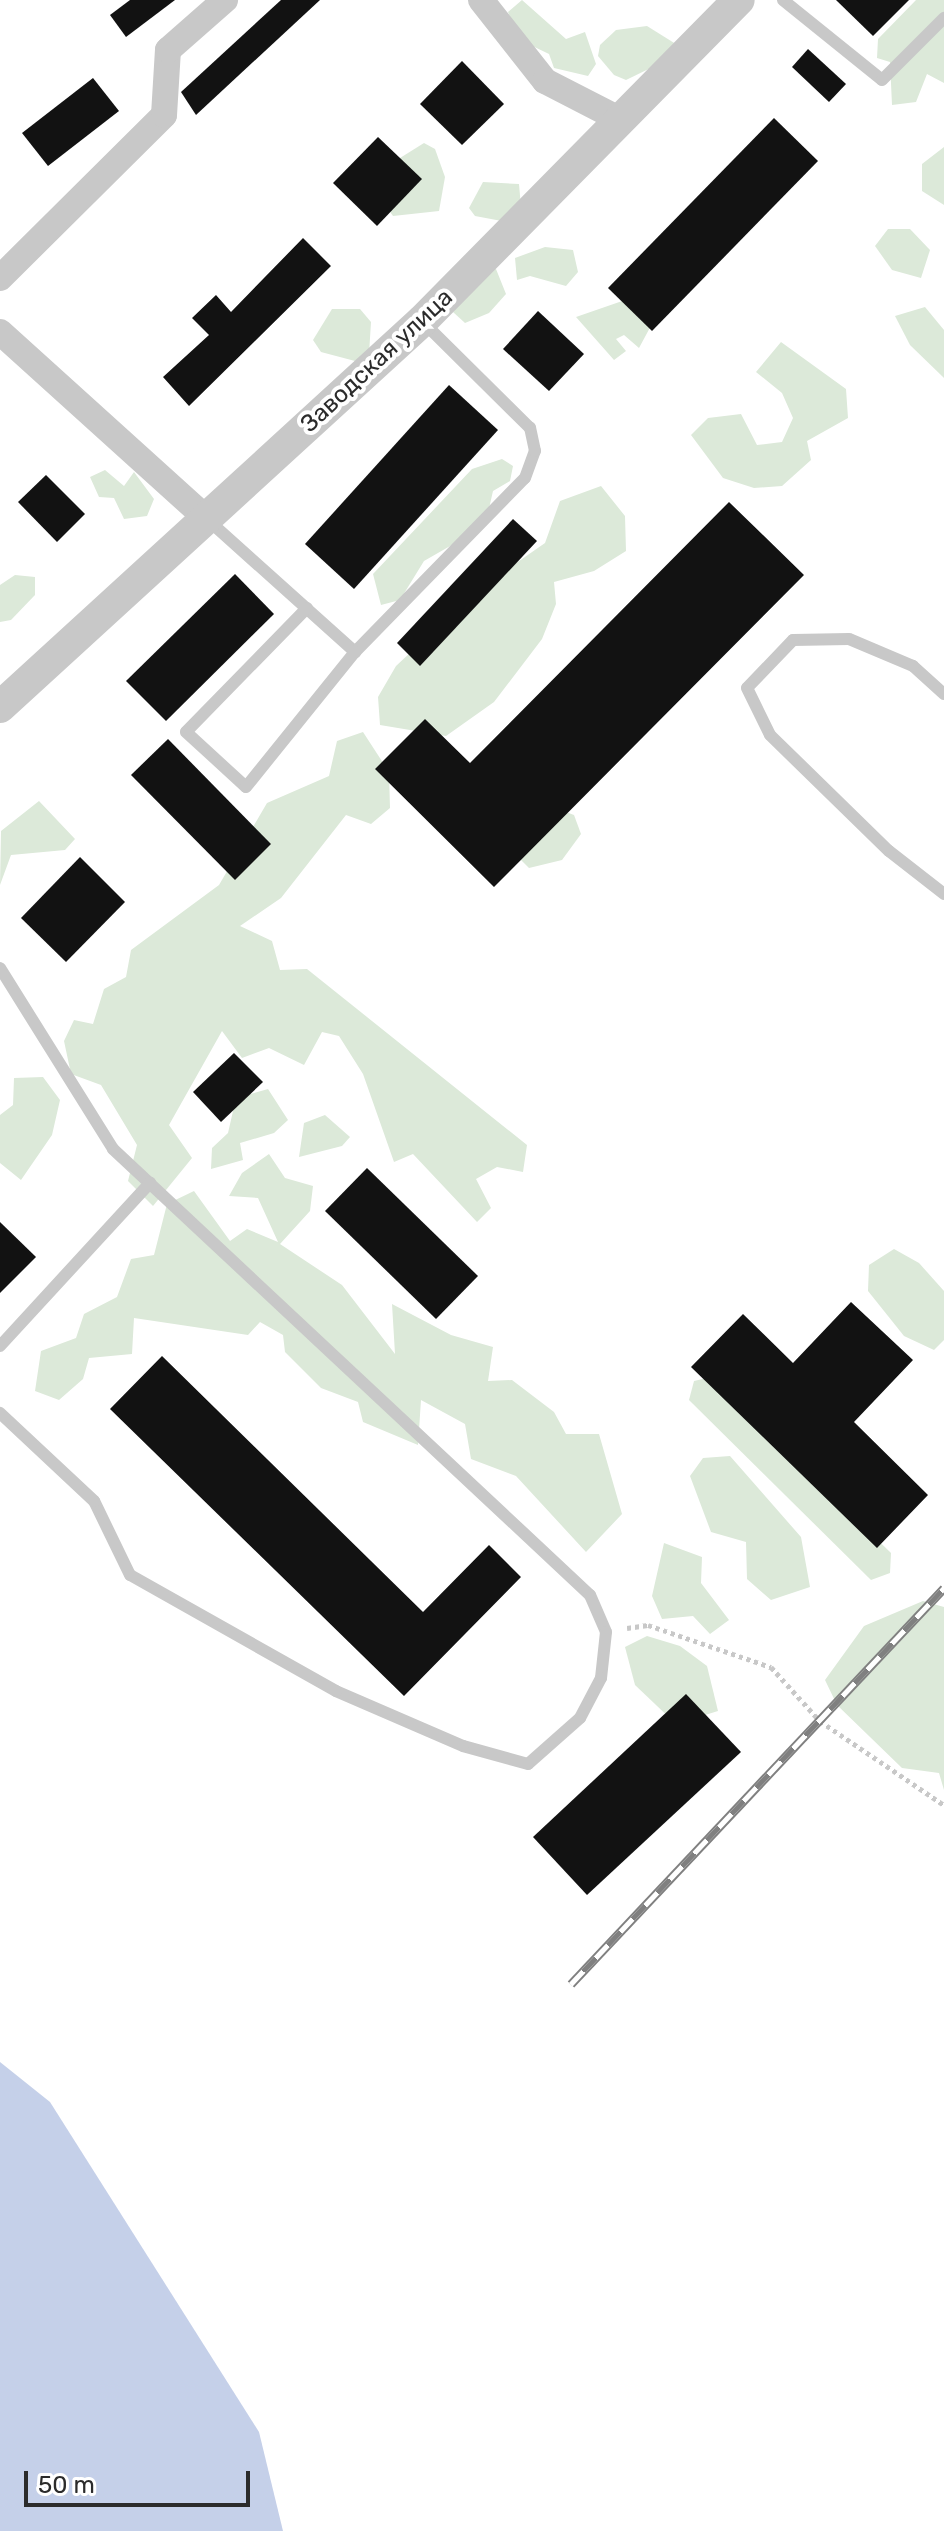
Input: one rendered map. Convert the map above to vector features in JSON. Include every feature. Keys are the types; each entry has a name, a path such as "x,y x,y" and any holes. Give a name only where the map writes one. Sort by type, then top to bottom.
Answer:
{"street":[{"path":"0,278 164,115 168,50 225,0"},
{"path":"481,0 545,81 621,120"},
{"name":"Заводская улица","path":"0,707 208,520 422,321 739,0"},
{"path":"0,332 208,520"}],"lane":[{"path":"783,0 882,80 944,18"},
{"path":"307,608 186,732 246,787 355,652 525,478 535,451 530,428 422,321"},
{"path":"208,520 355,652"},
{"path":"944,694 913,666 849,639 793,640 747,688 770,735 889,851 944,894"},
{"path":"0,968 113,1149 590,1595 606,1632 601,1678 580,1718 528,1764 463,1746 336,1691 130,1575 94,1501 0,1413"},
{"path":"0,1346 150,1183"}],"path":[{"path":"606,1632 648,1625 771,1667 820,1721 944,1805"}],"green space":[{"path":"522,0 566,39 585,32 596,64 588,76 554,68 549,54 520,40 508,12"},
{"path":"916,0 944,0 944,83 927,74 916,102 892,105 890,62 877,58 878,39"},
{"path":"647,26 679,46 663,62 626,80 614,75 598,56 600,45 616,30"},
{"path":"424,143 435,149 445,177 439,211 393,216 383,202 392,163"},
{"path":"944,147 944,205 922,191 922,164"},
{"path":"483,182 519,184 521,207 507,222 475,216 469,208"},
{"path":"888,229 910,229 930,250 921,278 892,270 875,246"},
{"path":"545,247 573,250 578,272 566,286 530,276 517,280 515,258"},
{"path":"496,269 506,294 489,313 465,323 453,312 480,271"},
{"path":"628,299 653,322 639,348 624,335 616,339 626,351 614,360 576,317"},
{"path":"925,307 944,330 944,378 910,345 895,316"},
{"path":"332,309 360,309 371,322 369,354 355,361 321,352 313,340"},
{"path":"781,342 846,389 848,418 807,441 811,460 782,486 754,488 723,478 691,435 708,418 741,414 757,445 782,442 793,418 782,393 756,372"},
{"path":"502,459 513,466 510,481 493,491 485,526 424,561 400,600 381,605 373,574 472,469"},
{"path":"105,470 124,486 134,472 154,499 147,516 124,519 114,498 99,497 90,477"},
{"path":"601,486 625,516 626,551 594,571 554,582 556,604 542,639 494,702 446,736 380,725 378,697 396,666 476,591 545,543 560,501"},
{"path":"15,575 35,577 35,595 11,620 0,622 0,585"},
{"path":"363,732 389,772 390,808 371,824 346,815 281,898 240,926 272,941 280,970 307,969 527,1145 523,1172 497,1167 476,1179 491,1208 477,1222 413,1154 394,1162 363,1074 339,1036 322,1032 304,1065 269,1048 242,1058 222,1031 169,1125 192,1158 153,1206 128,1181 137,1145 101,1085 71,1074 64,1041 74,1020 93,1024 104,989 126,977 131,950 219,885 267,803 329,776 337,741"},
{"path":"39,801 75,839 65,850 11,855 0,885 1,831"},
{"path":"550,806 574,815 581,834 562,860 529,868 511,850"},
{"path":"43,1077 60,1100 52,1135 21,1180 0,1163 0,1115 13,1105 14,1078"},
{"path":"268,1089 288,1120 274,1133 240,1143 243,1160 211,1169 212,1148 228,1133 236,1098"},
{"path":"325,1115 350,1137 342,1146 299,1157 304,1123"},
{"path":"269,1154 285,1178 313,1186 310,1211 280,1244 342,1285 395,1354 392,1304 451,1335 493,1347 488,1381 512,1380 554,1412 566,1434 599,1434 622,1514 586,1552 516,1476 471,1459 465,1424 421,1400 418,1445 363,1422 358,1402 321,1388 285,1352 283,1335 260,1322 248,1335 134,1318 132,1354 89,1358 83,1379 59,1400 35,1391 41,1351 76,1338 84,1314 117,1297 131,1259 154,1255 167,1204 194,1191 230,1241 247,1229 278,1242 258,1198 229,1196 242,1173"},
{"path":"894,1249 919,1263 944,1291 944,1340 934,1350 904,1336 868,1291 869,1265"},
{"path":"711,1377 891,1553 890,1573 871,1580 689,1400 694,1381"},
{"path":"730,1456 801,1537 810,1587 771,1600 747,1579 746,1542 711,1532 690,1476 703,1458"},
{"path":"664,1543 702,1557 701,1583 729,1620 710,1634 693,1616 662,1619 652,1596"},
{"path":"923,1601 944,1607 944,1790 939,1773 902,1768 837,1705 825,1680 864,1626"},
{"path":"647,1636 680,1646 707,1666 718,1711 676,1724 635,1685 625,1647"}],"water":[{"path":"0,2062 50,2102 259,2432 283,2531 0,2531"}],"building":[{"path":"130,0 175,0 126,37 110,15"},
{"path":"281,0 320,0 196,115 181,92"},
{"path":"836,0 909,0 873,36"},
{"path":"808,49 846,84 829,102 792,67"},
{"path":"462,61 504,104 462,145 420,104"},
{"path":"93,78 119,111 48,166 22,133"},
{"path":"774,118 818,161 652,331 608,288"},
{"path":"378,137 422,179 377,226 333,183"},
{"path":"303,238 331,266 189,406 163,377 209,335 192,318 216,295 231,312"},
{"path":"538,311 584,354 549,391 503,349"},
{"path":"449,385 498,430 354,589 305,544"},
{"path":"46,475 85,514 57,542 18,502"},
{"path":"729,502 804,575 494,887 375,769 425,719 470,763"},
{"path":"513,519 537,541 420,666 397,643"},
{"path":"235,574 274,614 166,721 126,681"},
{"path":"168,739 271,844 235,880 131,775"},
{"path":"80,857 125,902 66,962 21,918"},
{"path":"234,1053 263,1082 221,1122 193,1092"},
{"path":"367,1168 478,1276 436,1319 325,1211"},
{"path":"0,1222 36,1257 0,1293"},
{"path":"851,1302 913,1360 854,1422 928,1495 877,1548 691,1367 743,1314 793,1363"},
{"path":"162,1356 423,1612 489,1545 521,1577 404,1696 110,1409"},
{"path":"686,1694 741,1752 587,1895 533,1837"}],"railway":[{"path":"571,1984 944,1588"}]}
